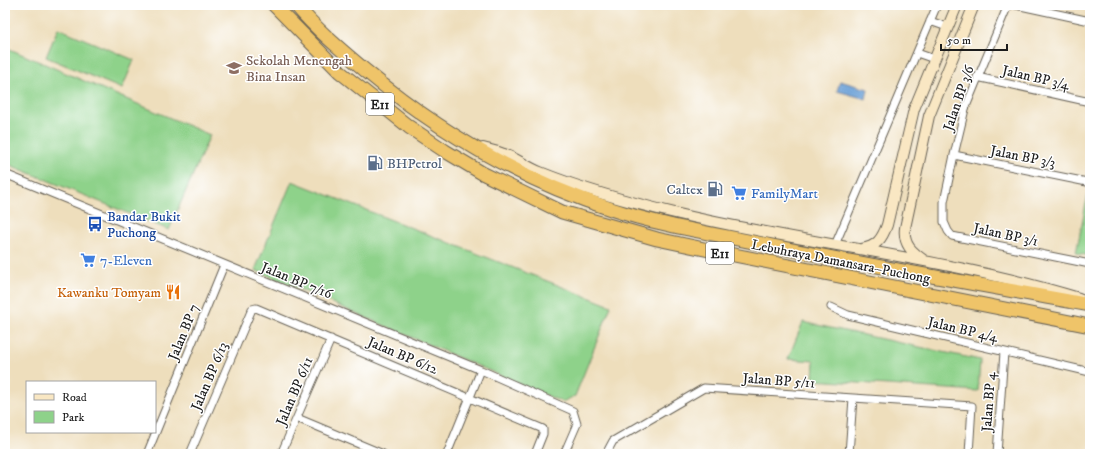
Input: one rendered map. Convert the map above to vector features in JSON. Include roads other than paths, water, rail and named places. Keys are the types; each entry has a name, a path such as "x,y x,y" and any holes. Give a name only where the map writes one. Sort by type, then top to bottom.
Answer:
{"highway":[{"name":"Lebuhraya Damansara–Puchong","path":"274,5 340,72 409,127 482,173 562,212 657,239 1090,326"},
{"name":"Lebuhraya Damansara–Puchong","path":"296,5 311,22 400,100 445,130 518,172 610,209 660,223 814,254 1090,306"}],"street":[{"path":"835,245 937,5"},
{"path":"860,250 876,245 882,237 887,225 914,109 957,5"},
{"path":"928,263 916,255 906,243 905,228 929,116 974,5"},
{"name":"Jalan BP 3/6","path":"944,202 965,109 1008,5"},
{"path":"1016,5 1090,21"},
{"path":"930,21 947,27"},
{"path":"917,53 934,59"},
{"name":"Jalan BP 3/4","path":"977,77 1090,102"},
{"path":"471,145 504,154 538,172 616,198 679,214 1040,286 1090,301"},
{"name":"Jalan BP 3/3","path":"954,155 1087,182"},
{"name":"Jalan BP 7/16","path":"5,174 481,370 573,411 576,416 577,424 564,454"},
{"name":"Jalan BP 3/1","path":"944,202 944,222 952,236 1090,264"},
{"name":"Jalan BP 7","path":"156,432 224,264"},
{"name":"Jalan BP 4/4","path":"831,307 848,315 1090,372"},
{"name":"Jalan BP 6/12","path":"252,309 259,308 543,429 543,434 535,454"},
{"name":"Jalan BP 6/13","path":"190,454 252,309"},
{"name":"Jalan BP 6/11","path":"281,454 331,339"},
{"name":"Jalan BP 4","path":"997,454 1004,352"},
{"path":"447,454 481,370"},
{"name":"Jalan BP 5/11","path":"606,454 613,441 704,388 972,406 968,454"},
{"path":"849,454 853,398"},
{"path":"297,418 383,454"},
{"name":"Jalan BP 7","path":"147,454 156,433"}],"water":[{"path":"840,81 868,89 866,99 837,91"}],"place":[{"name":"Sekolah Menengah Bina Insan","path":"234,68"},
{"name":"BHPetrol","path":"375,163"},
{"name":"Caltex","path":"715,189"},
{"name":"FamilyMart","path":"739,193"},
{"name":"Bandar Bukit Puchong","path":"95,224"},
{"name":"7-Eleven","path":"88,260"},
{"name":"Kawanku Tomyam","path":"173,292"}]}
